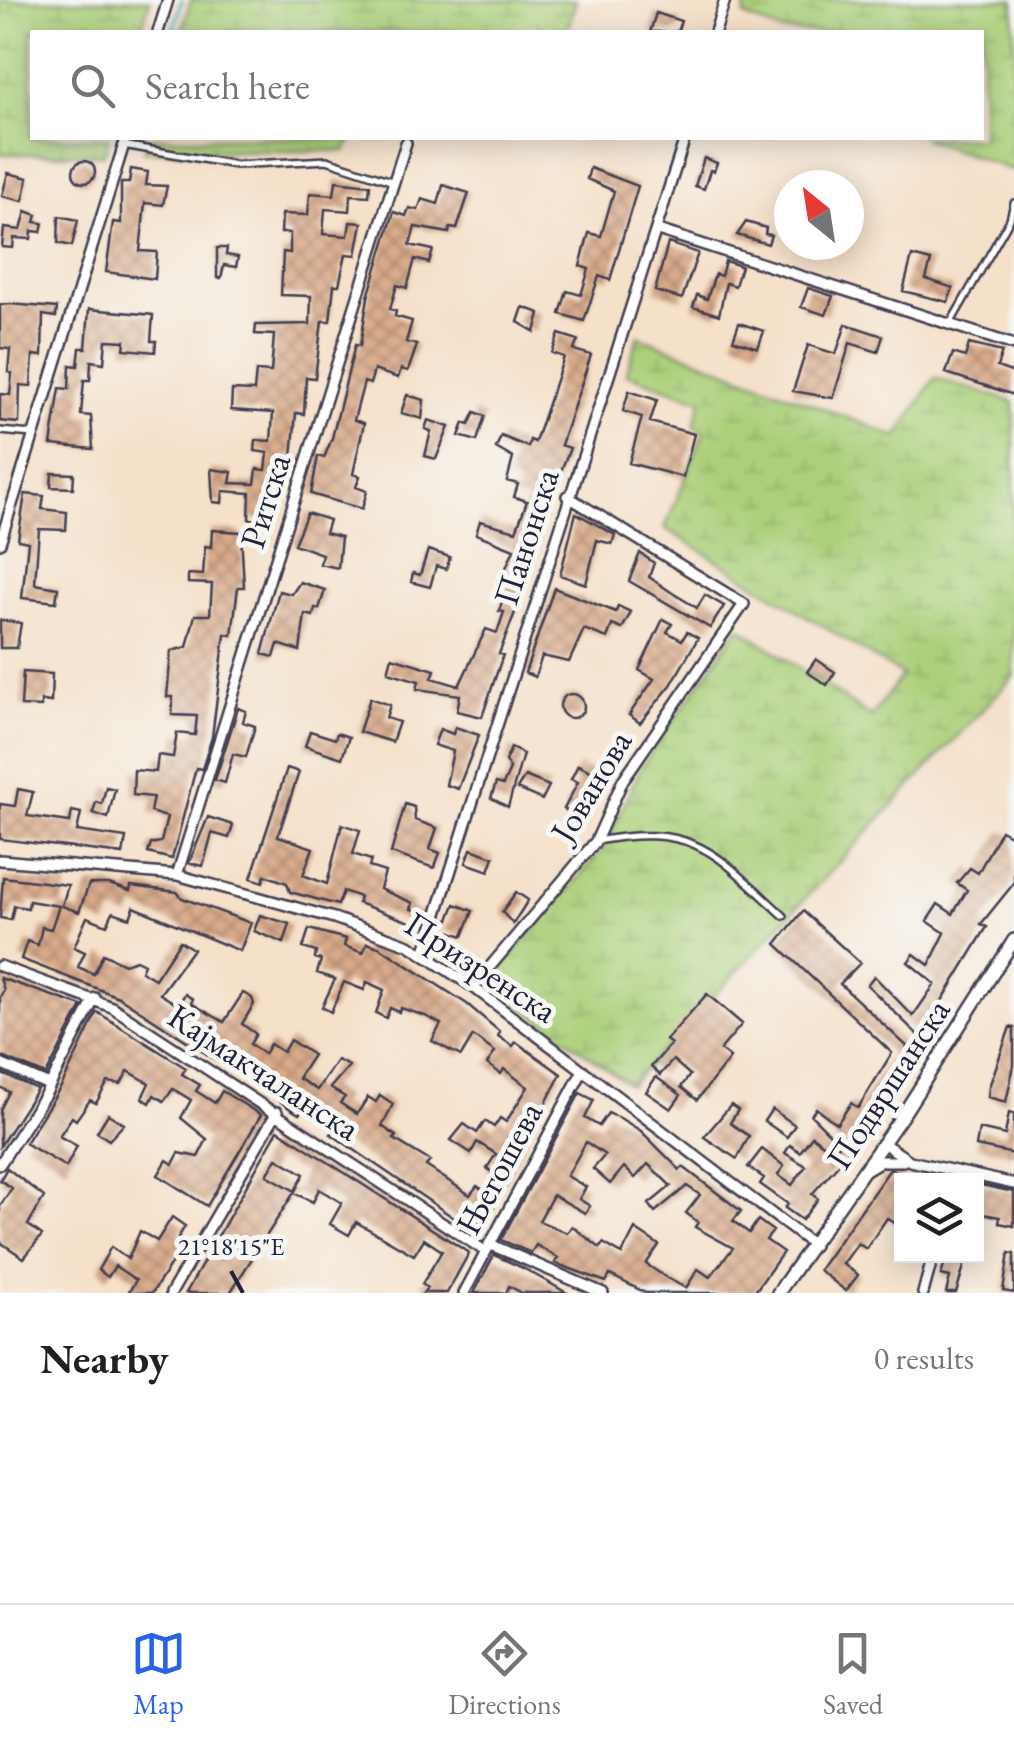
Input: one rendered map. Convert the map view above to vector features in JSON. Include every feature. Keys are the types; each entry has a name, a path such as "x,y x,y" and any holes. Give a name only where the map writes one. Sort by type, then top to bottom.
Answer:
{"street":[{"path":"159,30 168,0"},
{"path":"716,30 724,0"},
{"name":"Панонска","path":"424,954 567,496 658,230 684,140"},
{"path":"0,543 124,141"},
{"name":"Ритска","path":"177,874 406,143"},
{"path":"658,230 1014,345"},
{"name":"Јованова","path":"472,987 596,841 623,780 744,604 567,496"},
{"name":"Призренска","path":"0,860 177,874 349,922 424,954 813,1245"},
{"name":"Подвршанска","path":"781,1292 1012,948"},
{"name":"Кајмакчаланска","path":"0,966 95,998 487,1247 603,1293"},
{"path":"0,1164 49,1085 95,998"},
{"path":"0,1064 49,1085"},
{"name":"Његошева","path":"464,1293 583,1070"},
{"path":"171,1293 277,1112"},
{"path":"883,1144 910,1161 942,1173"},
{"path":"864,1172 881,1161 910,1161"},
{"path":"984,1181 1014,1184"},
{"path":"923,1293 931,1263"}],"lane":[{"path":"124,141 236,165 327,160 394,182"},
{"path":"950,324 1010,219 1014,203"},
{"path":"0,432 34,434"},
{"path":"596,841 648,834 686,839 724,861 784,916"}],"green space":[{"path":"0,0 150,0 141,30 30,30 30,140 108,140 104,154 0,154"},
{"path":"191,0 576,0 568,30 182,30"},
{"path":"747,0 1014,0 1014,171 928,140 984,140 984,30 777,30 744,16"},
{"path":"147,140 352,140 345,151 144,151"},
{"path":"638,336 897,437 935,378 1014,402 1014,676 630,1085 488,982 604,848 641,767 739,627 871,717 902,675 665,528 704,432 694,426 702,400 626,374"}],"building":[{"path":"656,13 681,21 678,30 651,30"},
{"path":"704,158 717,163 714,171 710,170 704,189 695,186"},
{"path":"84,161 92,164 92,180 84,183 76,180 73,172 76,164"},
{"path":"590,168 638,186 610,280 599,276 584,321 560,314 567,291 581,295 589,269 580,266 589,233 601,236 614,191 587,179"},
{"path":"131,169 148,172 146,185 167,186 163,205 145,203 140,251 157,252 155,279 106,272 113,222 121,223 121,183 129,183"},
{"path":"8,173 28,178 23,201 2,196"},
{"path":"336,181 370,185 369,196 351,195 350,211 325,209 323,234 348,236 350,222 362,223 356,255 346,254 339,285 334,285 330,321 322,321 315,378 306,377 304,414 296,413 292,457 283,457 277,506 266,506 265,520 249,519 250,493 223,491 222,503 213,502 211,469 232,472 230,483 255,484 257,469 266,470 268,453 255,451 256,440 271,441 273,413 231,410 232,390 254,391 256,371 271,372 274,335 255,334 256,325 310,324 311,296 281,295 283,252 290,253 290,233 281,233 282,214 308,215 310,193 334,195"},
{"path":"443,185 469,193 457,229 450,228 449,233 415,227 410,245 433,250 429,263 415,259 407,288 397,285 390,309 396,311 395,316 412,321 406,342 417,345 408,371 401,369 398,378 374,370 370,384 364,382 354,420 364,423 353,474 360,476 356,487 367,491 362,509 311,494 318,456 324,458 332,438 355,345 360,346 368,297 394,212 406,216 409,208 418,210 422,199 438,204"},
{"path":"26,211 37,215 35,222 43,223 41,232 32,231 31,239 14,238 13,248 2,247 4,228 21,230"},
{"path":"59,216 78,220 72,246 58,243"},
{"path":"746,222 766,228 765,234 771,235 768,244 737,235"},
{"path":"668,243 698,253 682,299 655,291"},
{"path":"217,248 227,248 226,255 238,257 236,267 224,265 221,278 217,278"},
{"path":"912,256 931,261 926,279 953,288 948,302 903,291"},
{"path":"725,261 741,266 735,286 726,283 719,315 693,307 697,295 707,299 715,274 721,276"},
{"path":"808,288 833,296 826,315 801,307"},
{"path":"0,305 57,308 56,317 43,315 42,356 33,355 31,386 20,385 19,423 0,421 0,394 10,395 12,373 8,372 10,349 0,348"},
{"path":"523,307 540,313 535,332 518,322"},
{"path":"89,309 153,315 151,341 156,341 155,352 124,349 125,341 106,340 104,363 91,361 90,380 84,380 81,415 91,416 93,449 51,445 60,388 69,389 70,365 78,366 80,348 86,348"},
{"path":"739,323 764,331 758,348 733,340"},
{"path":"846,324 883,336 878,352 850,343 833,398 793,391 808,345 836,354"},
{"path":"559,334 578,340 574,350 591,355 561,445 570,448 535,537 540,539 534,558 530,556 522,582 526,584 499,654 503,655 482,717 457,711 460,695 417,689 419,681 388,672 392,657 435,670 432,678 459,686 486,629 497,633 504,612 499,611 503,599 498,587 514,549 476,534 480,521 516,531 527,501 514,497 518,484 507,481 513,458 496,448 501,436 528,447 530,440 535,442 564,357 552,353"},
{"path":"969,344 1002,352 997,367 1014,373 1014,395 946,373 953,353 965,357"},
{"path":"629,391 657,400 650,422 694,434 683,477 629,463 642,417 623,411"},
{"path":"407,395 424,400 422,419 401,413"},
{"path":"475,412 485,416 477,441 459,436 464,423 469,425"},
{"path":"428,420 449,427 436,459 425,456 431,431 425,429"},
{"path":"52,473 74,474 73,488 51,487"},
{"path":"25,494 44,496 42,509 67,512 66,530 39,529 35,584 58,588 56,602 22,598 28,542 18,540"},
{"path":"307,513 329,520 325,533 341,537 338,568 320,564 322,554 294,544"},
{"path":"576,513 615,535 612,544 597,540 586,584 560,575"},
{"path":"212,530 241,532 244,587 238,587 232,635 225,634 212,737 202,769 196,768 172,859 148,853 151,844 161,842 167,817 150,812 153,797 133,795 134,770 156,772 158,755 173,757 177,733 195,735 197,716 172,715 173,697 167,697 171,651 187,647 195,615 210,615 212,584 188,583 188,574 203,575 205,546 211,547"},
{"path":"428,550 450,557 446,569 436,566 430,587 411,582 413,573 420,575"},
{"path":"640,553 654,563 649,577 671,592 697,608 705,595 724,606 710,628 629,581"},
{"path":"300,582 325,590 319,609 315,608 313,616 305,614 300,651 278,644 274,657 262,654 279,591 292,594"},
{"path":"554,588 616,612 618,606 631,612 622,629 612,625 607,638 584,629 569,662 542,656 535,677 525,673"},
{"path":"663,619 672,624 667,632 682,640 687,632 698,638 671,685 640,723 629,715 654,679 639,670"},
{"path":"0,620 21,623 17,648 0,648"},
{"path":"816,659 835,672 827,685 807,672"},
{"path":"23,672 52,674 51,702 41,701 41,707 21,706"},
{"path":"572,694 581,697 581,715 572,718 563,715 560,706 563,697"},
{"path":"370,698 390,705 386,718 399,722 392,742 359,732"},
{"path":"238,708 246,711 243,722 255,726 246,757 233,754 225,783 215,780"},
{"path":"455,727 479,735 458,789 446,785 453,751 434,745 440,729 453,734"},
{"path":"310,731 335,739 337,733 349,737 342,758 305,746"},
{"path":"511,748 523,754 508,807 491,798 496,783 503,785 510,769 505,761"},
{"path":"578,765 595,773 584,798 588,806 582,818 564,809 578,782 571,779"},
{"path":"287,768 299,772 278,836 313,848 303,875 327,884 342,824 360,830 353,854 371,860 369,867 385,872 380,889 413,903 411,909 422,912 418,925 358,903 360,897 343,891 338,905 290,892 287,883 265,875 263,882 251,878"},
{"path":"525,776 549,786 542,800 517,789"},
{"path":"106,787 115,789 108,818 93,813 96,802 102,804"},
{"path":"18,789 33,792 27,816 70,822 72,811 81,813 77,831 126,838 123,854 0,839 0,804 15,806"},
{"path":"405,804 414,807 415,820 437,828 430,849 440,853 434,868 391,853"},
{"path":"208,817 233,825 229,838 212,833 203,866 189,863"},
{"path":"1001,830 1014,837 1014,883 981,924 987,927 920,1037 867,985 874,976 913,1016 935,984 908,962 914,954 929,965 945,933 927,921 938,904 953,914 967,890 957,883 970,868 978,873"},
{"path":"471,849 494,857 489,871 466,863"},
{"path":"3,877 68,885 62,906 79,912 89,884 109,884 130,891 131,886 177,892 182,898 251,923 240,951 134,907 130,918 113,912 107,925 87,917 74,947 85,952 78,967 94,974 103,954 124,964 136,960 144,964 141,971 155,979 180,941 193,949 160,994 178,1005 185,994 193,999 191,1003 224,1022 243,993 252,998 254,1004 242,1024 256,1034 250,1044 264,1054 270,1044 283,1052 290,1040 313,1055 298,1078 317,1090 337,1060 349,1066 330,1088 345,1097 340,1103 357,1114 368,1097 376,1102 380,1095 393,1104 382,1126 396,1136 394,1139 430,1161 426,1166 470,1195 477,1186 498,1200 483,1224 469,1215 463,1224 331,1134 335,1129 303,1109 299,1114 289,1108 229,1062 227,1067 119,997 21,959 27,941 38,945 42,927 51,929 59,906 29,901 28,908 14,906 11,920 0,918"},
{"path":"516,892 528,900 513,924 502,912"},
{"path":"455,904 473,911 463,936 445,930"},
{"path":"803,911 860,963 840,984 912,1051 844,1158 812,1194 818,1199 802,1220 785,1208 788,1204 760,1184 764,1178 748,1167 762,1149 784,1166 778,1175 792,1185 806,1166 785,1153 790,1145 800,1152 812,1136 834,1152 840,1144 811,1115 816,1108 837,1124 851,1103 858,1108 892,1053 776,944"},
{"path":"260,915 290,924 284,943 254,931"},
{"path":"309,929 346,939 344,946 363,953 367,943 379,947 467,1004 500,1032 498,1036 513,1046 516,1042 561,1074 504,1184 487,1168 496,1154 477,1142 471,1153 451,1140 464,1124 477,1133 485,1121 494,1127 500,1118 506,1122 528,1087 504,1069 501,1074 487,1064 495,1052 473,1036 461,1056 432,1041 441,1024 401,1008 399,1012 390,1008 386,1018 376,1013 384,990 367,982 364,990 344,982 331,1012 322,1007 335,979 317,973 321,960 315,958 316,952 303,948"},
{"path":"0,978 82,1006 46,1075 0,1056 0,997 4,990"},
{"path":"707,994 742,1024 720,1050 730,1058 697,1100 681,1087 690,1075 673,1060 660,1075 651,1067 671,1044 666,1040"},
{"path":"97,1012 186,1068 182,1074 200,1085 196,1091 215,1103 222,1091 261,1115 207,1206 158,1175 167,1160 173,1164 179,1153 198,1157 207,1139 181,1118 191,1100 173,1089 164,1101 154,1095 150,1103 142,1098 149,1083 128,1071 121,1084 108,1082 96,1103 90,1100 59,1136 77,1146 66,1167 25,1143 62,1085"},
{"path":"1010,1027 1014,1028 1014,1065 1006,1102 988,1097"},
{"path":"0,1073 37,1089 0,1146 0,1110 9,1092 0,1087"},
{"path":"656,1077 681,1095 671,1109 646,1092"},
{"path":"580,1093 594,1100 585,1118 599,1126 608,1113 641,1131 680,1170 683,1167 741,1211 733,1221 749,1233 758,1220 773,1231 766,1240 783,1252 754,1293 646,1293 610,1275 606,1282 555,1263 558,1258 536,1245 531,1253 501,1240","holes":["586,1142 605,1155 593,1169 610,1184 624,1167 635,1178 648,1164 671,1186 649,1204 655,1212 687,1186 700,1195 686,1213 698,1222 695,1227 733,1248 710,1277 698,1269 686,1288 667,1278 646,1264 659,1245 635,1229 622,1254 603,1243 600,1248 572,1226 567,1233 539,1221 553,1195 585,1213 590,1206 579,1199 586,1187 567,1176"]},
{"path":"731,1105 738,1110 730,1123 749,1136 737,1159 704,1137"},
{"path":"772,1109 795,1125 787,1137 764,1121"},
{"path":"1009,1113 1014,1114 1014,1154 976,1146 979,1129 1005,1135"},
{"path":"108,1114 124,1124 109,1140 97,1132"},
{"path":"278,1130 469,1253 447,1293 423,1293 427,1288 422,1284 442,1251 424,1239 414,1255 356,1222 349,1235 330,1224 342,1203 319,1189 313,1202 294,1193 304,1174 277,1158 267,1175 295,1191 230,1293 186,1293"},
{"path":"7,1168 44,1197 28,1225 42,1235 24,1258 0,1242 0,1206 12,1188 0,1180"},
{"path":"890,1169 900,1173 894,1173 894,1223 887,1218 866,1249 858,1243 843,1264 858,1275 846,1291 819,1270"},
{"path":"984,1186 1014,1192 1014,1226 999,1223 1000,1217 984,1214"},
{"path":"172,1217 185,1226 178,1238 185,1243 152,1293 128,1293 136,1280 115,1266 108,1277 98,1270 111,1247 128,1259 140,1231 157,1241"},
{"path":"1009,1253 1014,1254 1014,1293 1003,1291"},
{"path":"494,1255 567,1293 522,1293 509,1286 506,1293 474,1293"},
{"path":"945,1263 965,1263 956,1293 946,1293 950,1277 941,1275"}],"waterway":[{"path":"174,30 182,0"}]}
